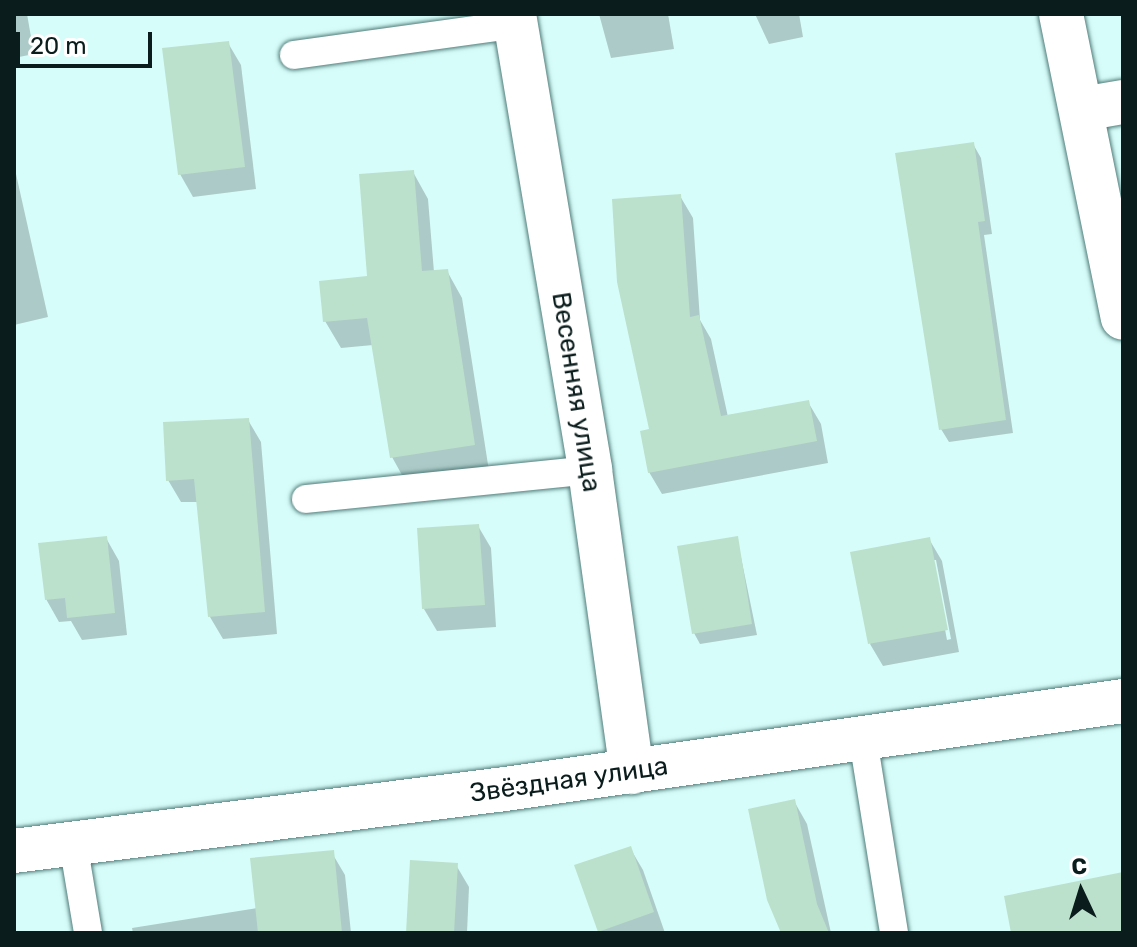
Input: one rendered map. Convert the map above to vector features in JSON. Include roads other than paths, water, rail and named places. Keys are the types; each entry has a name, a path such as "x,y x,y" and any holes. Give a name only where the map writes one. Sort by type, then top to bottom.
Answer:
{"street":[{"path":"1061,14 1102,106 1123,318"},
{"name":"Весенняя улица","path":"515,19 590,470 632,772"},
{"name":"Звёздная улица","path":"14,851 632,772 1123,701"}],"lane":[{"path":"294,55 515,19"},
{"path":"306,499 590,470"},
{"path":"863,739 894,933"},
{"path":"73,843 88,933"}]}
